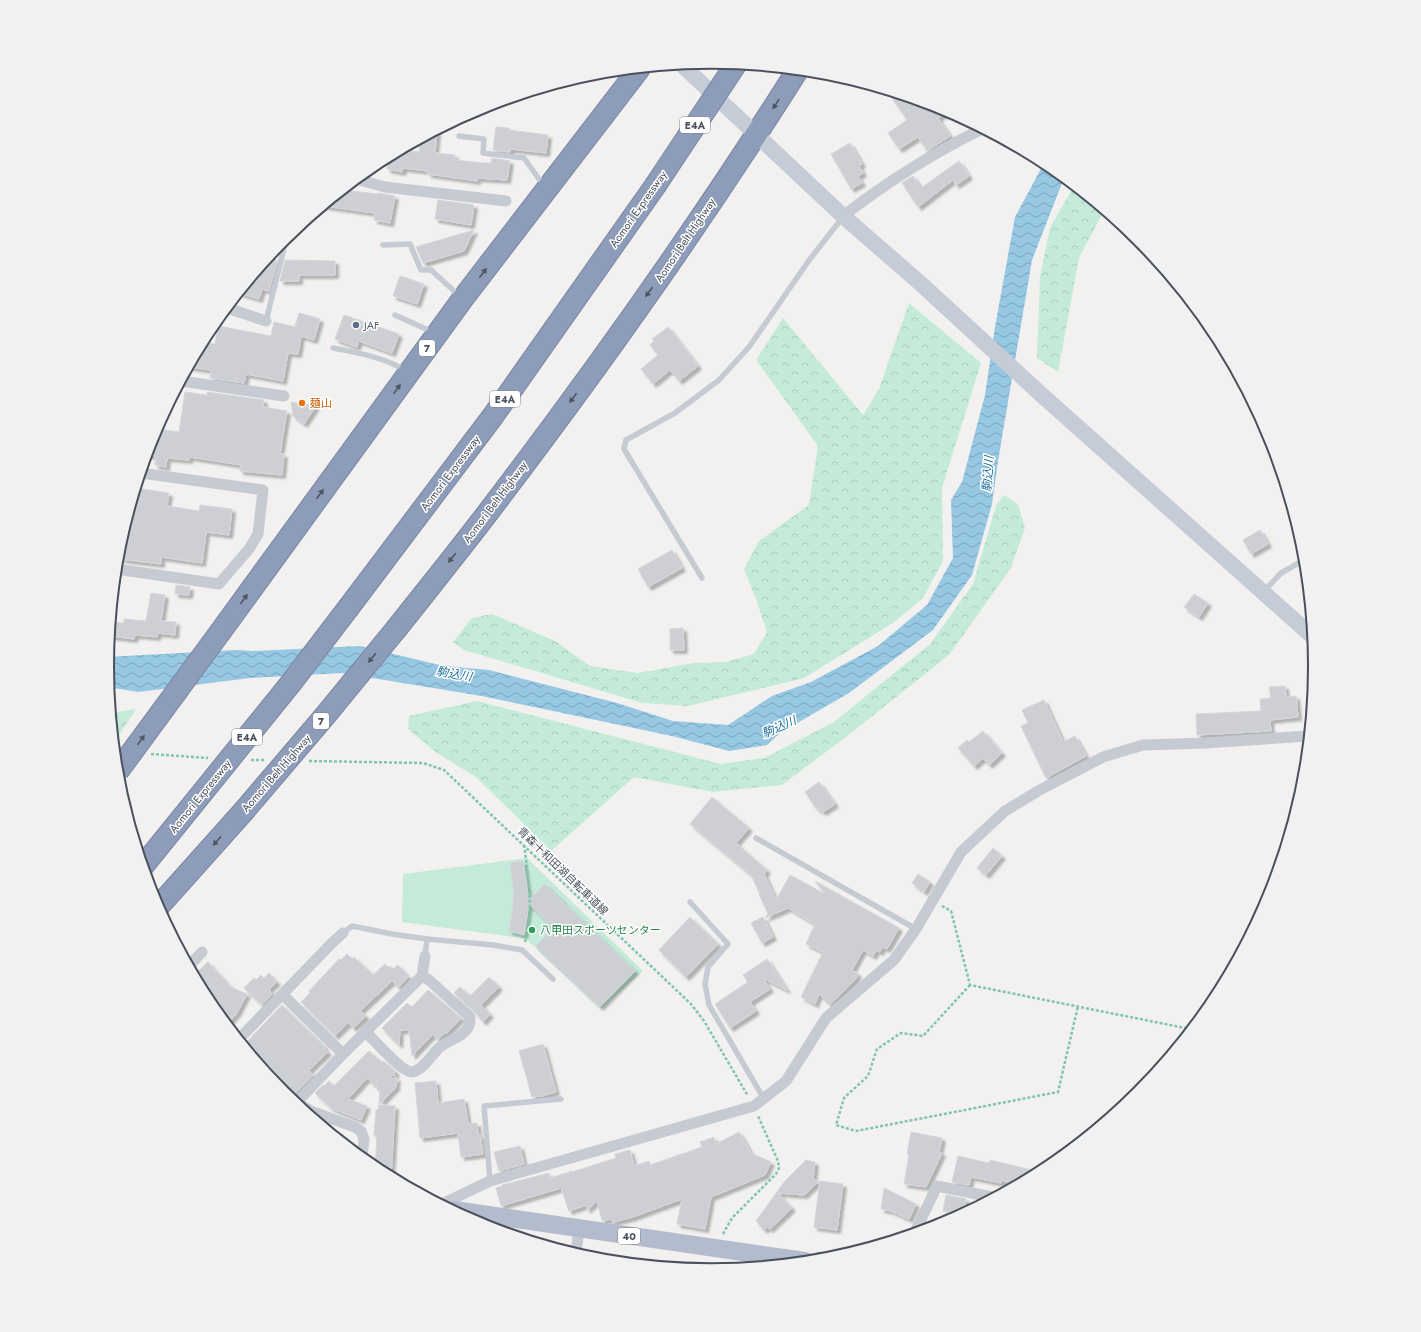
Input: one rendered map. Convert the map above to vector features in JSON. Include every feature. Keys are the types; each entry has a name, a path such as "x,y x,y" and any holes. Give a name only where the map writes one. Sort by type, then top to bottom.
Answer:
{"highway":[{"name":"Aomori Expressway","path":"146,862 291,683 493,416 655,186 732,70"},
{"name":"7","path":"122,766 464,298 635,74"},
{"name":"Aomori Belt Highway","path":"163,902 243,812 324,717 397,628 486,515 574,397 666,268 756,135 794,75"}],"main road":[{"name":"40","path":"470,1212 579,1229 801,1256"}],"street":[{"path":"687,70 843,216 920,283 1044,397 1306,631"},
{"path":"843,216 937,152 977,132"},
{"path":"363,181 385,187 506,201"},
{"path":"232,310 266,321"},
{"path":"185,382 284,396"},
{"path":"122,570 219,584 249,549 258,534 263,490 145,474"},
{"path":"447,1202 490,1181 754,1106 786,1081 826,1018 894,960 916,929 961,852 1005,811 1038,791 1103,757 1144,745 1206,743 1303,736"},
{"path":"243,1036 343,933"},
{"path":"192,963 202,952"},
{"path":"300,1099 422,976 425,956"},
{"path":"366,1032 399,1066 412,1072 419,1069 443,1044 463,1034 468,1028 470,1017 429,980 422,976"},
{"path":"283,995 343,1054"},
{"path":"314,1112 355,1127 361,1131 364,1139 363,1151"},
{"path":"919,1225 937,1186 985,1196"},
{"path":"577,1248 579,1229"}],"lane":[{"path":"458,136 484,139 483,153 524,158 539,179 550,185"},
{"path":"702,578 624,449 626,440 674,413 719,380 749,348 810,259 843,216"},
{"path":"383,246 410,244 421,270 431,270 464,298"},
{"path":"266,321 284,248"},
{"path":"395,315 426,329 436,336"},
{"path":"333,348 374,357 398,366 409,373"},
{"path":"1263,592 1281,572 1298,563"},
{"path":"756,838 916,929"},
{"path":"690,902 728,944 708,967 705,984 709,1005 764,1099"},
{"path":"343,933 352,926 427,939 493,945 522,950 553,979"},
{"path":"425,956 427,939"},
{"path":"490,1181 484,1106 561,1099"}],"path":[{"path":"146,753 182,757 211,758"},
{"path":"248,760 270,761"},
{"name":"青森十和田湖自転車道線","path":"308,761 423,763 444,770 691,1004 704,1021 754,1106 778,1161 779,1168 776,1174 732,1218 721,1238"},
{"path":"522,950 527,934 529,912 528,882 524,845"},
{"path":"933,901 951,911 970,984"},
{"path":"970,984 923,1036 901,1033 876,1049 868,1076 844,1098 836,1125 856,1131 1058,1092 1078,1006"},
{"path":"970,984 1185,1028"}],"green space":[{"path":"1072,190 1102,215 1079,258 1058,372 1037,358 1040,277 1050,228"},
{"path":"909,303 981,363 942,488 943,561 923,598 893,623 804,678 688,706 642,703 464,650 453,642 472,618 492,614 555,641 590,666 638,673 693,663 726,662 754,654 767,632 744,569 759,541 809,505 818,446 756,360 783,318 863,415 879,389"},
{"path":"1004,495 1018,504 1025,528 1011,568 949,655 846,737 782,785 713,792 634,777 551,851 476,777 437,753 408,729 409,716 477,701 721,764 764,758 834,722 930,644 973,584 996,506"},
{"path":"136,709 118,736 116,712"},
{"name":"八甲田スポーツセンター","path":"527,858 643,971 601,1009 528,941 522,938 402,922 403,874"}],"water":[{"name":"駒込川","path":"1041,169 1062,184 1032,260 992,504 972,575 933,630 849,693 780,733 767,745 729,751 672,736 482,696 342,673 250,678 138,692 115,688 114,657 237,650 252,651 360,646 444,666 489,670 617,703 673,721 728,725 772,696 811,682 878,646 927,605 953,558 951,500 962,482 985,395 995,327 1015,217"}],"building":[{"path":"892,98 942,115 938,118 950,136 927,151 918,137 899,149 888,133 907,120"},
{"path":"496,127 548,135 546,153 511,149 510,152 493,150"},
{"path":"437,136 435,153 455,155 454,160 491,163 492,158 510,161 507,180 477,178 477,181 428,174 428,171 403,168 402,172 387,169 388,164 410,150 419,152 420,145"},
{"path":"850,143 862,164 859,166 863,173 858,176 862,183 851,189 831,154"},
{"path":"959,161 969,176 956,185 953,180 918,207 902,183 913,176 921,188"},
{"path":"349,191 395,196 390,223 374,220 375,213 329,207"},
{"path":"438,200 474,205 471,225 435,219"},
{"path":"474,230 464,251 423,263 416,247"},
{"path":"273,260 277,260 269,291 262,289 259,299 244,294"},
{"path":"285,260 335,261 335,275 299,275 299,281 280,281"},
{"path":"400,276 424,284 417,304 393,296"},
{"path":"299,313 320,319 314,340 301,336 298,354 288,353 283,381 246,374 244,383 210,378 211,370 193,368 208,343 215,344 217,329 220,326 271,336 274,322 295,327"},
{"name":"JAF","path":"344,315 399,334 392,353 359,341 357,347 335,339"},
{"path":"668,327 698,366 679,381 670,370 653,384 641,369 658,355 650,345 654,341 652,339"},
{"path":"185,392 207,395 207,392 264,400 263,407 287,411 280,454 284,454 282,475 240,471 241,465 190,457 189,460 167,458 166,467 155,465 156,456 152,456 163,430 179,432"},
{"path":"291,402 316,406 304,424 293,416"},
{"path":"141,489 169,493 167,506 199,511 200,505 232,509 229,535 206,532 202,563 161,557 161,564 124,559"},
{"path":"1260,530 1268,544 1251,554 1243,540"},
{"path":"672,550 682,568 648,587 638,569"},
{"path":"176,585 190,587 189,595 175,594"},
{"path":"151,593 165,595 161,621 176,622 175,635 158,633 157,637 135,635 134,639 115,637 115,622 124,623 124,619 146,621"},
{"path":"1194,594 1208,603 1199,617 1184,607"},
{"path":"683,628 684,650 670,650 670,629"},
{"path":"1285,686 1286,697 1296,696 1298,717 1270,720 1271,731 1197,735 1196,714 1261,711 1260,699 1271,698 1269,687"},
{"path":"1044,700 1063,742 1075,736 1086,756 1046,778 1021,726 1028,723 1022,710"},
{"path":"983,731 1002,753 989,765 983,758 974,766 958,748 967,740 969,742"},
{"path":"819,782 835,804 823,812 815,807 805,792"},
{"path":"712,797 749,828 736,843 767,870 764,874 776,900 790,875 825,894 815,881 899,928 887,949 882,947 880,952 876,950 873,956 863,950 852,970 858,974 855,980 830,1005 819,994 815,1004 801,997 823,952 806,944 815,924 788,908 765,918 768,914 751,875 690,824"},
{"path":"993,848 1002,856 986,875 977,868"},
{"path":"523,861 529,900 545,884 635,971 600,1007 536,946 553,928 529,904 524,935 509,931 514,895 510,863"},
{"path":"918,874 930,882 924,892 912,883"},
{"path":"690,917 718,944 686,977 659,950"},
{"path":"763,917 773,937 762,943 751,923"},
{"path":"347,954 352,959 354,957 373,975 385,964 393,969 398,965 409,977 398,987 392,981 360,1011 366,1016 353,1028 348,1023 335,1036 301,1002 310,993 309,991 339,959 341,960"},
{"path":"767,959 787,990 763,978 770,989 750,1002 756,1011 730,1028 715,1004 748,982 743,975"},
{"path":"208,962 231,987 247,994 237,1013 231,1020 214,998 198,972"},
{"path":"269,973 277,982 269,989 272,994 262,1005 244,988 254,978 256,980 261,975 264,978"},
{"path":"489,977 499,987 481,1005 490,1014 483,1022 475,1012 454,993 460,987 470,996"},
{"path":"428,990 461,1018 438,1040 433,1034 412,1056 409,1030 400,1030 399,1045 382,1028 407,1003 412,1007"},
{"path":"282,1005 325,1047 324,1048 328,1052 309,1070 313,1075 295,1094 262,1060 247,1042"},
{"path":"543,1044 556,1092 532,1097 519,1051"},
{"path":"369,1051 382,1063 384,1061 396,1072 394,1074 396,1076 393,1075 389,1079 397,1078 396,1087 379,1105 380,1091 377,1091 378,1077 375,1086 367,1078 348,1099 367,1106 361,1120 331,1108 315,1093 329,1081 334,1086"},
{"path":"436,1081 438,1103 464,1099 468,1124 477,1123 478,1135 480,1135 483,1154 461,1157 458,1133 420,1138 415,1083"},
{"path":"379,1105 395,1106 391,1170 376,1160 377,1136 374,1136 376,1109 378,1110"},
{"path":"739,1132 751,1153 771,1162 765,1175 711,1197 705,1229 677,1224 682,1199 633,1217 613,1222 611,1219 602,1221 597,1201 587,1210 586,1205 569,1211 561,1188 501,1206 496,1188 502,1185 549,1173 550,1178 572,1172 616,1158 615,1154 630,1150 634,1166 649,1161 650,1165 702,1147 700,1142 714,1137 716,1144"},
{"path":"911,1132 942,1138 939,1152 942,1153 926,1187 904,1184"},
{"path":"520,1146 524,1164 499,1171 494,1152"},
{"path":"958,1156 989,1163 990,1160 1030,1170 1010,1182 1001,1180 1001,1183 971,1177 969,1185 952,1182"},
{"path":"806,1160 815,1162 813,1180 819,1181 804,1195 778,1193 792,1208 770,1229 767,1227 764,1230 756,1221 785,1181"},
{"path":"820,1181 843,1184 837,1230 814,1227"},
{"path":"884,1188 916,1204 909,1219 891,1211 881,1209"},
{"path":"946,1195 966,1199 965,1206 951,1212 943,1211"}],"place":[{"name":"JAF","path":"356,325"},
{"name":"麺山","path":"302,403"},
{"name":"八甲田スポーツセンター","path":"532,930"}]}
